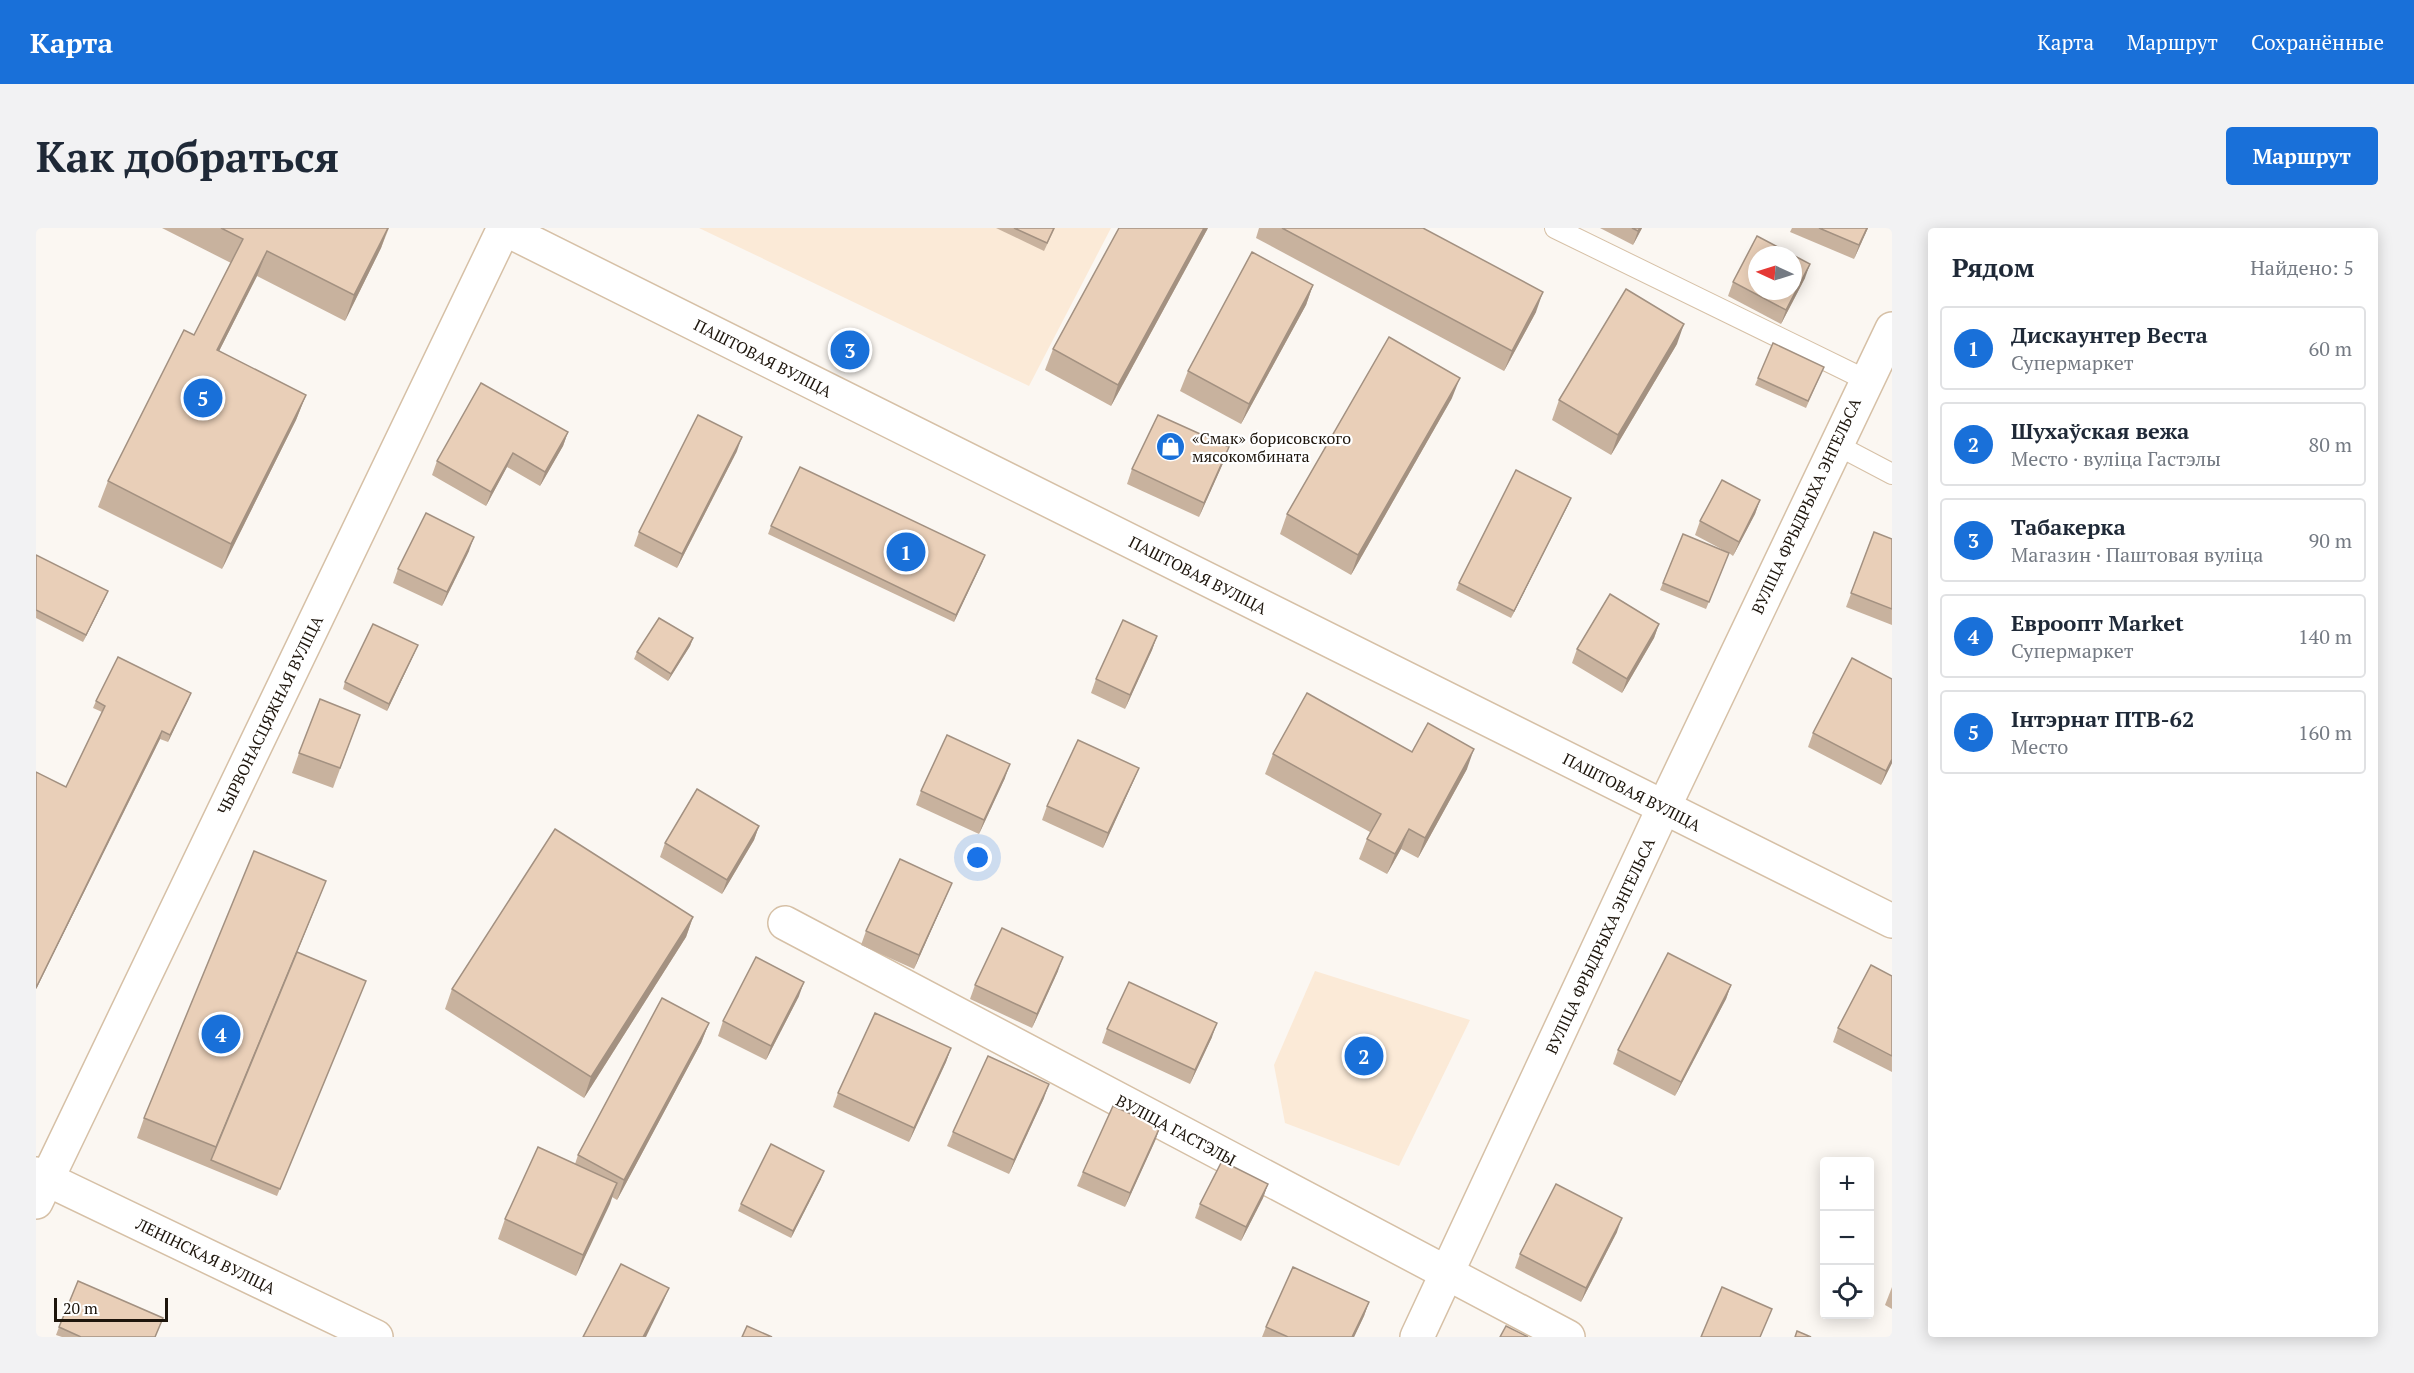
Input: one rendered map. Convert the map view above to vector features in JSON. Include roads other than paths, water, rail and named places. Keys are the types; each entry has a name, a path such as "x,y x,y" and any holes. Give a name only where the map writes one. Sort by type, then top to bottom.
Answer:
{"street":[{"name":"ПАШТОВАЯ ВУЛІЦА","path":"504,228 1892,921"},
{"name":"ЧЫРВОНАСЦЯЖНАЯ ВУЛІЦА","path":"40,1185 504,228"},
{"name":"ВУЛІЦА ФРЫДРЫХА ЭНГЕЛЬСА","path":"1417,1337 1835,444 1892,329"},
{"name":"ВУЛІЦА ГАСТЭЛЫ","path":"785,923 1568,1337"},
{"name":"ЛЕНІНСКАЯ ВУЛІЦА","path":"40,1185 376,1337"}],"lane":[{"path":"1555,228 1866,380"},
{"path":"1835,444 1892,474"}],"place":[{"name":"Табакерка","path":"850,350"},
{"name":"Інтэрнат ПТВ-62","path":"203,398"},
{"name":"«Смак» борисовского мясокомбината","path":"1171,447"},
{"name":"Дискаунтер Веста","path":"906,552"},
{"name":"Евроопт Market","path":"221,1034"},
{"name":"Шухаўская вежа","path":"1364,1056"}]}
